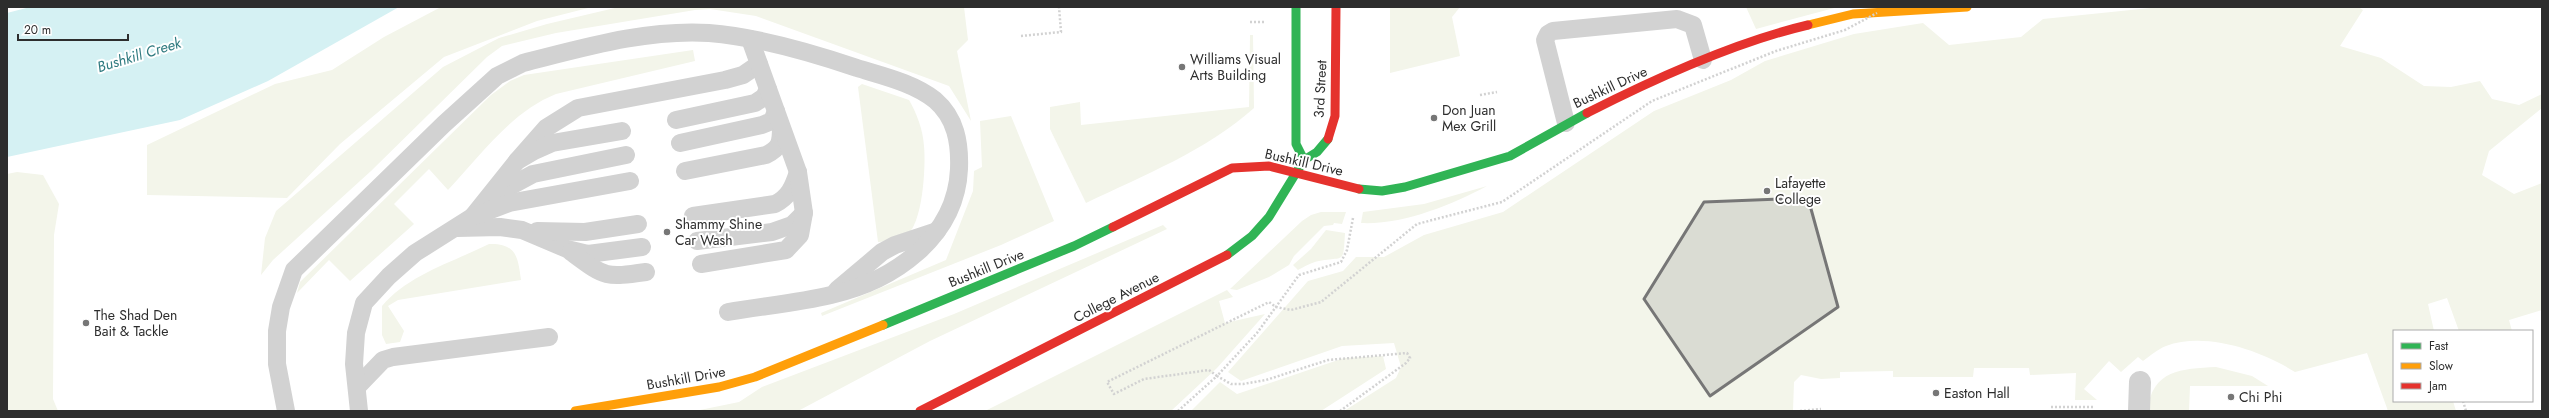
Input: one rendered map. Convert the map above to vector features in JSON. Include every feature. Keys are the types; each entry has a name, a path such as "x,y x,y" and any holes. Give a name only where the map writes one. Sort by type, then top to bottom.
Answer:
{"street":[{"name":"3rd Street","path":"1296,7 1296,144 1304,160"},
{"name":"3rd Street","path":"1296,174 1304,160 1317,152 1328,138 1335,116 1336,7"},
{"name":"Bushkill Drive","path":"575,411 719,387 755,377 1074,246 1232,168 1269,166 1362,190 1382,191 1405,187 1510,156 1566,123 1641,86 1703,60 1778,32 1853,14 1967,7"},
{"name":"College Avenue","path":"920,411 1223,258 1252,236 1269,217 1296,174"},
{"path":"2139,411 2140,382"}],"lane":[{"path":"1566,123 1545,40 1548,34 1553,31 1676,19 1685,21 1693,26 1703,60"},
{"path":"286,411 277,364 277,331 281,306 294,270 444,124 497,76 523,63 632,38 708,33 750,39 826,57 892,79 934,99 944,109 952,120 957,136 959,172 950,210 940,230 909,261 869,282 832,295 728,312"},
{"path":"701,264 786,250 800,235 804,213 798,172 750,39"},
{"path":"472,217 490,197 517,161 546,128 578,108 725,80 743,75 759,64"},
{"path":"676,120 755,103 764,97 768,89"},
{"path":"680,143 762,125 778,119"},
{"path":"685,171 766,155 777,149 781,143 778,119"},
{"path":"517,161 552,144 622,131"},
{"path":"490,197 533,174 626,155"},
{"path":"693,216 775,204 784,199 792,190 798,172"},
{"path":"359,411 354,364 356,333 364,304 389,276 415,253 472,217 509,203 630,181"},
{"path":"697,241 772,232 792,225 804,213"},
{"path":"454,228 500,227 522,230 585,232 638,224"},
{"path":"522,230 567,249 588,254 642,247"},
{"path":"567,249 597,271 613,277 646,272"},
{"path":"357,386 383,360 394,356 550,337"}],"path":[{"path":"1021,36 1061,32 1059,7"},
{"path":"1340,411 1406,363 1410,358 1407,353 1328,360 1266,380 1243,384 1231,384 1209,370 1144,379 1114,394 1107,382 1262,304 1269,302 1276,307 1291,310 1322,302 1417,224 1502,202 1652,101 1776,51 1845,30 1877,13"},
{"path":"1250,22 1268,22"},
{"path":"1480,95 1497,92"},
{"path":"1178,411 1217,376 1257,333 1300,275 1341,262 1348,250 1351,228"},
{"path":"2051,407 2093,407"},
{"path":"1800,411 1821,409"}],"highlighted area":[{"path":"1808,198 1838,307 1710,396 1644,299 1704,202"}],"shaded area":[{"path":"441,7 592,7 537,21 444,57 340,144 287,198 147,195 147,145 275,84 332,70 384,37"},
{"path":"619,7 964,7 968,40 957,51 971,121 949,86 756,16 710,9 695,10 556,33 502,46 487,57 371,171 273,260 261,275 265,238 276,211 443,67 499,38 547,24"},
{"path":"1460,7 1452,17 1460,56 1390,73 1390,8"},
{"path":"1746,7 1838,7 1756,29"},
{"path":"2160,7 2358,7 2363,10 2340,46 2381,58 2424,86 2451,87 2480,81 2492,99 2519,105 2542,94 2542,108 2489,151 2482,175 2514,194 2542,183 2542,310 2509,320 2512,330 2459,330 2447,298 2428,304 2434,330 2393,330 2393,402 2453,402 2456,411 2388,411 2367,353 2295,372 2267,357 2250,351 2216,342 2198,341 2182,342 2166,346 2143,361 2138,357 2121,372 2109,361 2084,389 2097,400 2075,400 2076,373 2030,375 2029,368 1974,368 1973,377 1893,377 1893,371 1840,372 1840,378 1821,379 1801,375 1794,382 1793,411 1344,411 1396,378 1401,367 1394,343 1342,346 1241,381 1228,372 1308,281 1343,271 1356,257 1384,257 1424,235 1503,212 1654,111 1731,80 1765,61 1854,34 1923,23 1949,45 2021,37 2043,19"},
{"path":"1250,35 1253,35 1254,108 1216,137 1195,150 1086,203 1050,129 1050,107 1080,102 1081,125 1249,107"},
{"path":"693,50 695,61 556,94 540,102 511,123 448,190 429,169 394,204 414,224 350,281 329,260 297,293 300,282 491,95 510,81 524,75"},
{"path":"862,84 909,100 921,128 924,146 924,181 916,221 911,231 905,237 892,241 878,242 858,87"},
{"path":"1011,116 1054,221 1001,245 822,316 821,313 946,260 973,191 974,171 982,167 980,121"},
{"path":"17,172 43,175 59,204 54,235 53,399 58,411 7,411 7,174"},
{"path":"1487,186 1442,207 1410,217 1377,223 1361,223 1363,212 1424,204"},
{"path":"1321,212 1346,212 1342,224 1334,223 1333,225 1324,226 1294,256 1289,265 1269,277 1237,290 1230,289 1302,221 1311,215"},
{"path":"1163,225 1167,229 930,341 798,411 695,411 739,402 762,387 954,314"},
{"path":"1326,230 1345,233 1343,255 1338,258 1316,262 1298,270 1293,265 1311,249"},
{"path":"489,244 498,244 511,249 519,265 521,280 398,300 388,306 404,331 400,342 386,344 382,335 382,306 393,295 432,270"},
{"path":"1227,290 1233,297 1219,301 1225,323 1265,314 1217,368 1171,411 985,411"},
{"path":"1383,356 1386,369 1321,411 1191,411 1220,382 1237,394 1344,358"},
{"path":"2216,367 2252,376 2268,386 2190,386 2189,411 2147,411 2150,397 2155,387 2162,379 2180,371"}],"water":[{"name":"Bushkill Creek","path":"30,7 399,7 268,81 180,120 7,157 7,13"}],"traffic: fast":[{"path":"1296,7 1296,144 1304,160"},
{"path":"1359,189 1382,191 1405,187 1510,156 1587,113"},
{"path":"1227,255 1252,236 1269,217 1304,160 1317,152 1328,139"},
{"path":"883,325 1074,246 1113,227"}],"traffic: slow":[{"path":"1808,25 1853,14 1967,7"},
{"path":"575,411 719,387 755,377 883,325"}],"traffic: jam":[{"path":"1328,139 1335,116 1336,7"},
{"path":"1587,113 1640,87 1724,51 1780,32 1808,25"},
{"path":"1113,227 1232,168 1269,166 1359,189"},
{"path":"920,411 1227,255"}],"place":[{"name":"Williams Visual Arts Building","path":"1182,67"},
{"name":"Don Juan Mex Grill","path":"1434,118"},
{"name":"Lafayette College","path":"1767,191"},
{"name":"Shammy Shine Car Wash","path":"667,232"},
{"name":"The Shad Den Bait & Tackle","path":"86,323"},
{"name":"Easton Hall","path":"1936,393"},
{"name":"Chi Phi","path":"2231,397"}]}
